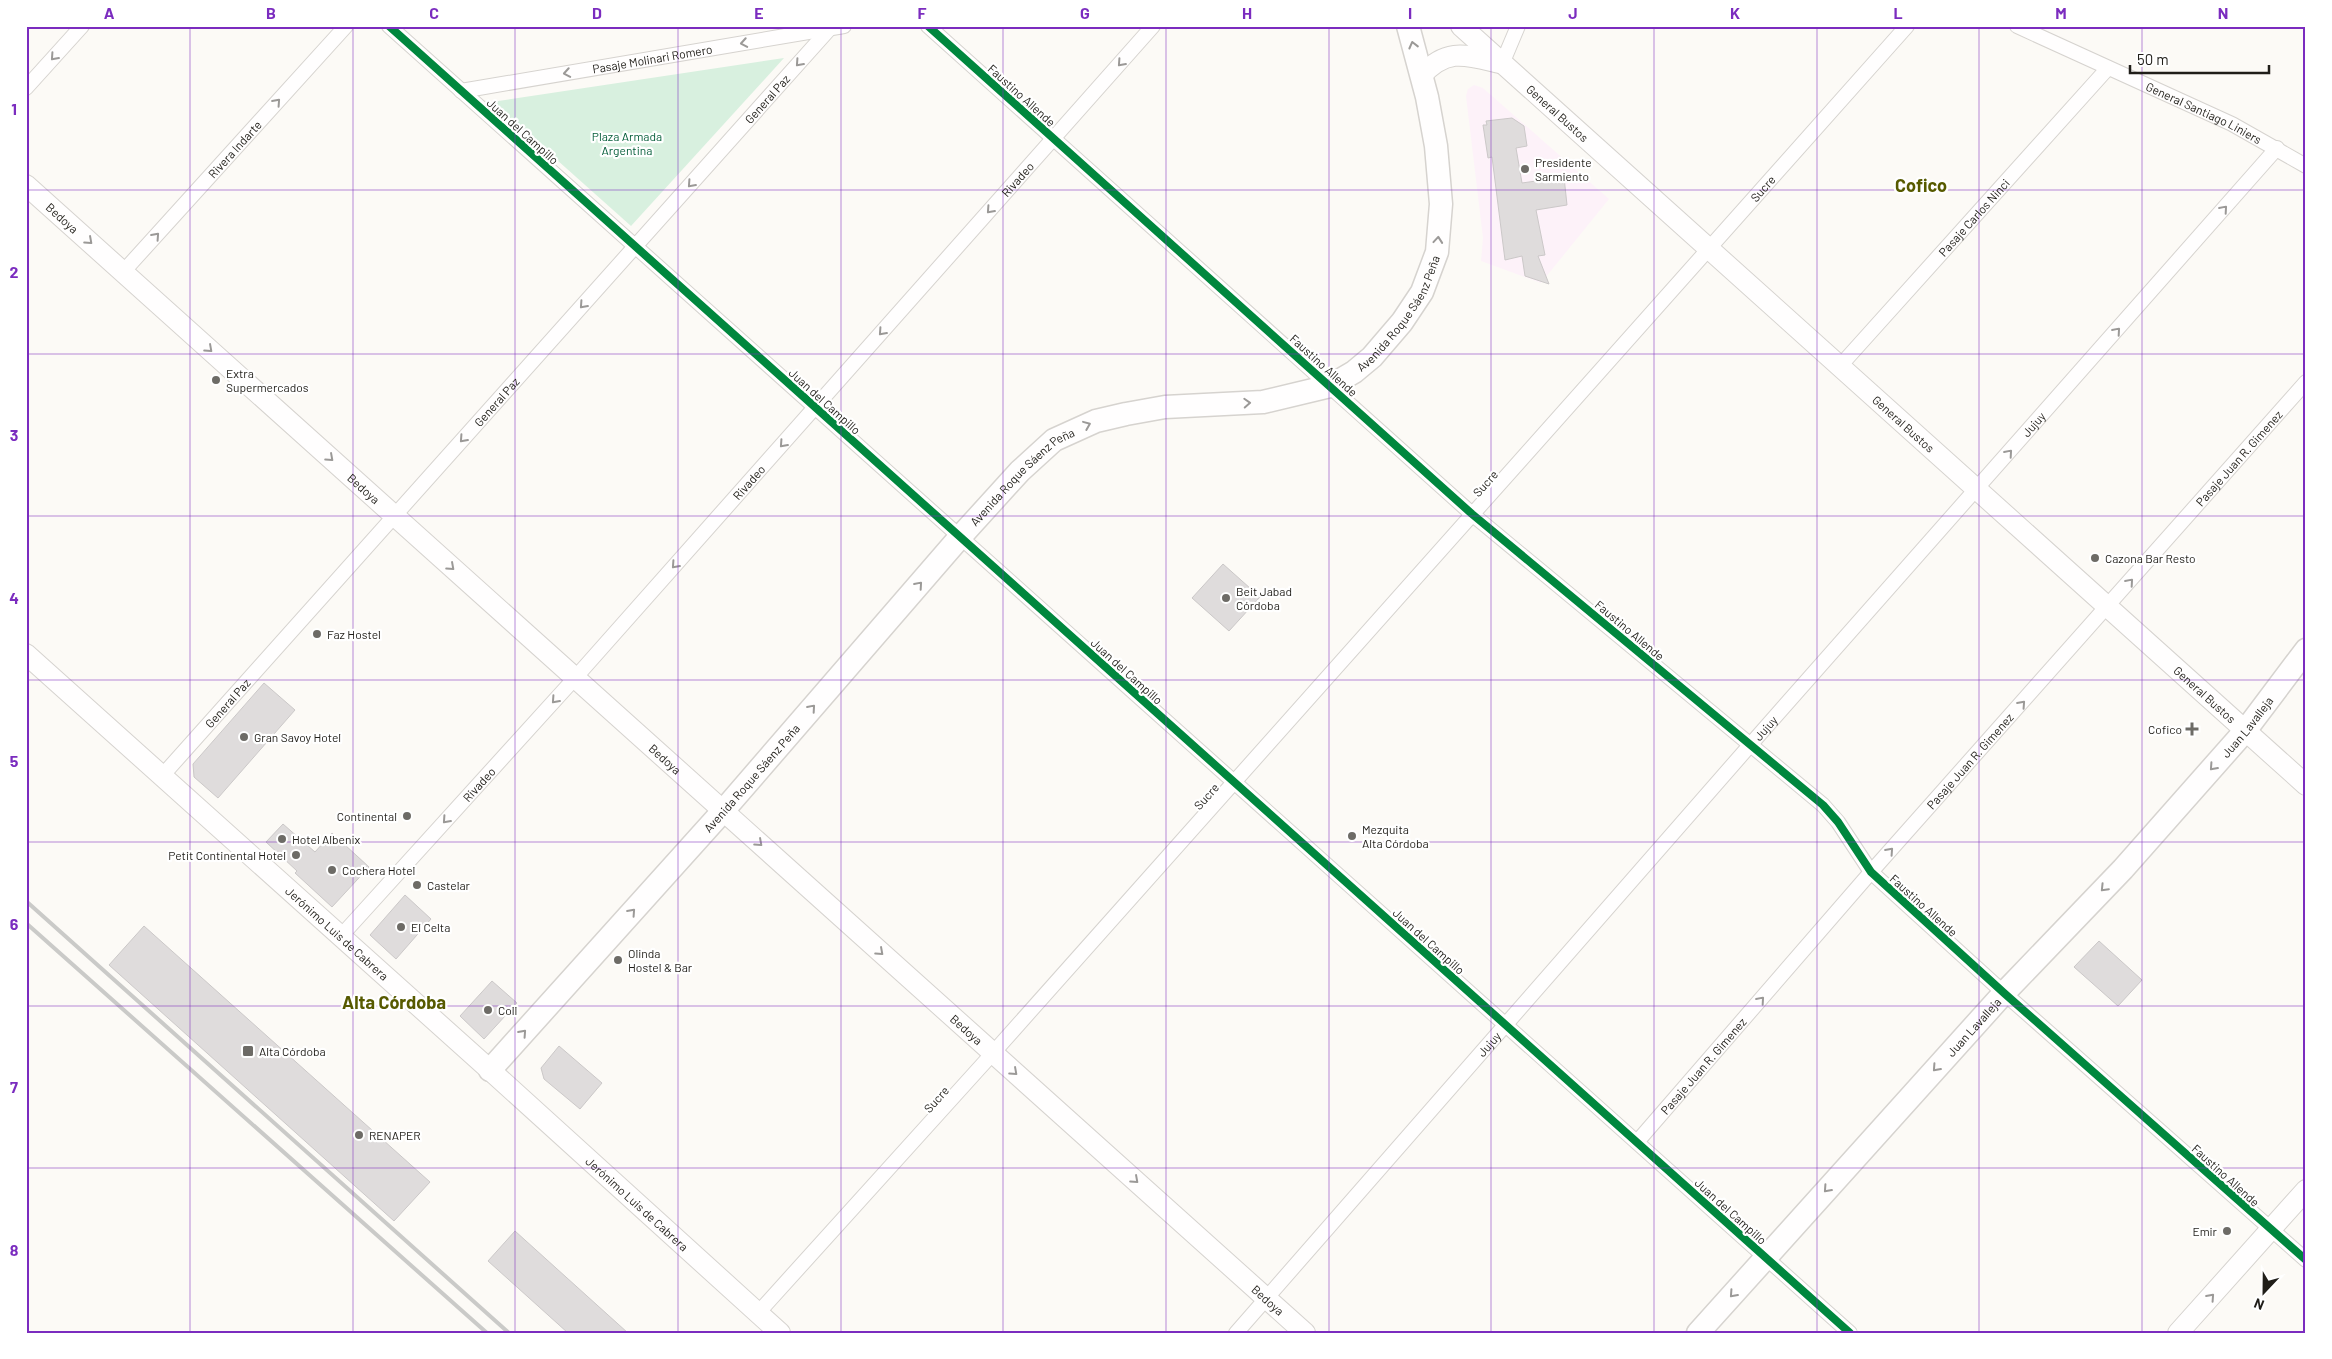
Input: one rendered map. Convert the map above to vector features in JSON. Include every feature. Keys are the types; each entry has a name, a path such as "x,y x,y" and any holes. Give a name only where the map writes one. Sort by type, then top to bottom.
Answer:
{"main road":[{"name":"Avenida Roque Sáenz Peña","path":"490,1070 723,811 960,537 1020,471 1054,440 1096,421 1134,413 1165,407 1263,402 1330,386 1354,372 1372,357 1402,322 1422,292 1437,252 1441,204 1436,146 1408,26"},
{"name":"General Bustos","path":"1461,26 2306,785"},
{"name":"General Bustos","path":"1421,76 1431,65 1449,56 1462,54 1502,64"},
{"name":"Bedoya","path":"26,185 1305,1333"},
{"name":"Juan Lavalleja","path":"1698,1333 2004,993 2123,869 2245,731 2306,650"},
{"name":"Jerónimo Luis de Cabrera","path":"26,654 342,936 780,1333"},
{"path":"2178,1333 2306,1190"}],"street":[{"path":"26,88 82,26"},
{"name":"Rivera Indarte","path":"123,272 346,26"},
{"name":"Juan del Campillo","path":"389,26 1850,1333"},
{"name":"Pasaje Molinari Romero","path":"461,91 844,26"},
{"name":"Faustino Allende","path":"928,26 1472,514 1823,805 1838,822 1871,872 2004,993 2306,1260"},
{"name":"Rivadeo","path":"342,936 575,678 1153,26"},
{"path":"1502,64 1518,26"},
{"name":"Sucre","path":"758,1313 993,1053 1907,26"},
{"name":"General Santiago Liniers","path":"2017,26 2232,124 2306,166"},
{"name":"General Paz","path":"162,776 831,27"},
{"name":"Pasaje Carlos Ninci","path":"1840,366 2108,68"},
{"name":"Jujuy","path":"1236,1333 1751,744 2277,148"},
{"name":"Pasaje Juan R. Gimenez","path":"1637,1142 1871,872 2306,382"}],"shaded area":[{"name":"Presidente Sarmiento","path":"1474,85 1483,88 1609,199 1541,283 1481,261 1483,238 1466,96 1468,89"}],"green space":[{"name":"Plaza Armada Argentina","path":"784,58 631,226 492,102"}],"building":[{"path":"1512,118 1524,126 1527,146 1516,148 1522,183 1564,177 1567,205 1536,210 1545,255 1538,256 1549,284 1525,276 1522,256 1505,260 1492,157 1488,158 1483,125 1487,125 1486,121"},
{"name":"Beit Jabad Córdoba","path":"1223,564 1260,597 1229,631 1192,598"},
{"name":"Gran Savoy Hotel","path":"264,683 295,710 218,798 194,777 193,764"},
{"name":"Cochera Hotel","path":"283,824 315,852 332,833 369,867 332,907 295,873 297,871 266,842"},
{"name":"El Celta","path":"405,895 431,919 396,959 370,935"},
{"path":"144,926 430,1182 394,1221 109,965"},
{"path":"2099,941 2142,980 2118,1006 2074,967"},
{"name":"Coll","path":"492,981 517,1003 484,1039 460,1016"},
{"path":"559,1046 602,1083 580,1109 544,1079 541,1068"},
{"path":"515,1231 628,1333 568,1333 488,1261"}],"railway":[{"path":"26,901 509,1333"},
{"path":"26,923 487,1333"}],"cycle path":[{"path":"389,26 1850,1333"},
{"path":"928,26 1472,514 1823,805 1838,822 1871,872 2004,993 2306,1260"}],"place":[{"name":"Presidente Sarmiento","path":"1525,169"},
{"name":"Extra Supermercados","path":"216,380"},
{"name":"Cazona Bar Resto","path":"2095,558"},
{"name":"Beit Jabad Córdoba","path":"1226,598"},
{"name":"Faz Hostel","path":"317,634"},
{"name":"Cofico","path":"2192,729"},
{"name":"Gran Savoy Hotel","path":"244,737"},
{"name":"Continental","path":"407,816"},
{"name":"Mezquita Alta Córdoba","path":"1352,836"},
{"name":"Hotel Albenix","path":"282,839"},
{"name":"Petit Continental Hotel","path":"296,855"},
{"name":"Cochera Hotel","path":"332,870"},
{"name":"Castelar","path":"417,885"},
{"name":"El Celta","path":"401,927"},
{"name":"Olinda Hostel & Bar","path":"618,960"},
{"name":"Coll","path":"488,1010"},
{"name":"Alta Córdoba","path":"248,1051"},
{"name":"RENAPER","path":"359,1135"},
{"name":"Emir","path":"2227,1231"}],"district":[{"name":"Cofico","path":"1921,185"},
{"name":"Alta Córdoba","path":"394,1002"}]}
